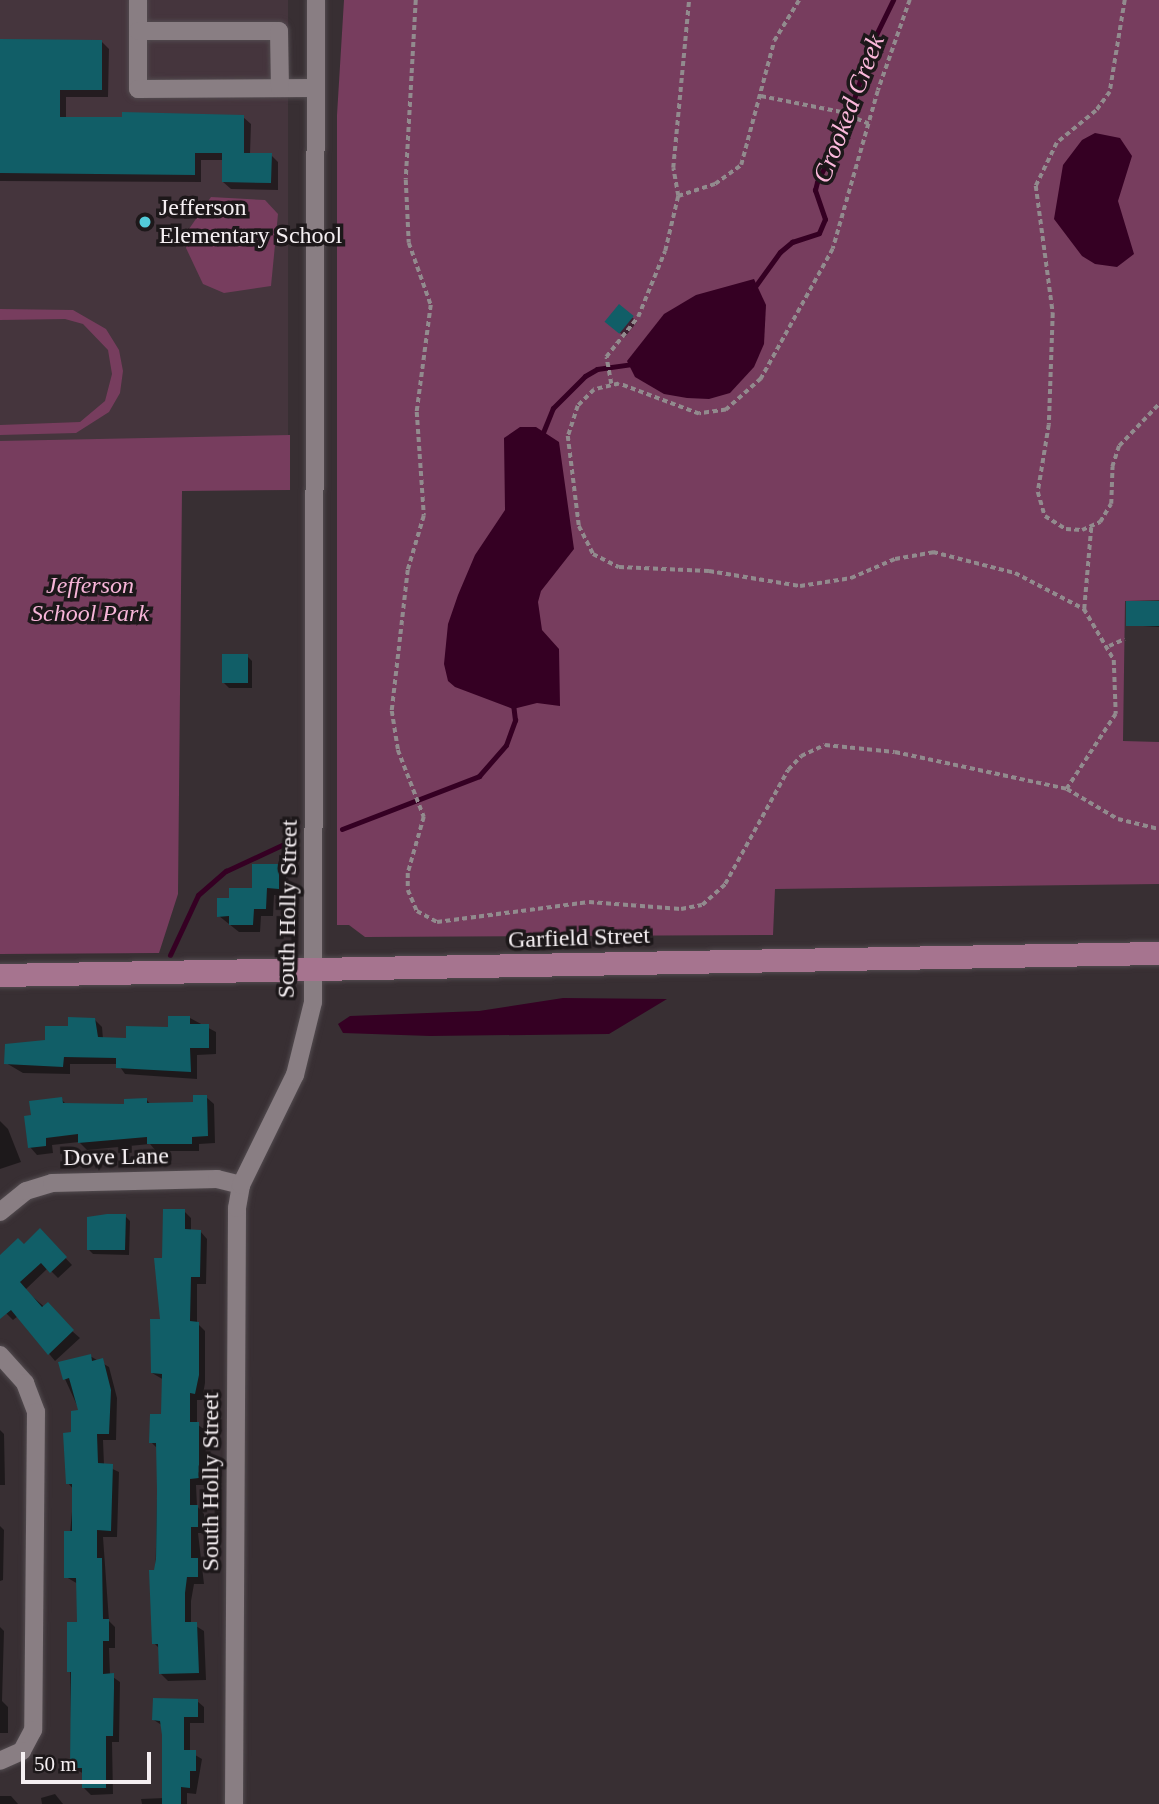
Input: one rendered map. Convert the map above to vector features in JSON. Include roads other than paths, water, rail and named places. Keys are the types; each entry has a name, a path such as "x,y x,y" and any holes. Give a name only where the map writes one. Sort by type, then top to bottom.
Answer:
{"main road":[{"name":"Garfield Street","path":"0,975 1159,953"}],"street":[{"path":"138,0 138,89 313,88"},
{"name":"South Holly Street","path":"234,1804 237,1208 241,1185 306,1042 314,971 313,88 316,0"},
{"path":"138,31 279,31 280,88"},
{"name":"Dove Lane","path":"0,1212 26,1191 52,1182 218,1179 241,1185"},
{"path":"0,1354 25,1383 36,1412 33,1730 22,1751 0,1761"}],"waterway":[{"name":"Crooked Creek","path":"754,288 780,252 792,242 819,233 825,219 815,190 817,182 845,126 873,41 893,0"},
{"name":"Crooked Creek","path":"542,435 553,408 585,376 597,369 632,364"},
{"name":"Crooked Creek","path":"342,829 479,776 506,745 515,720 513,703"},
{"path":"170,955 198,895 226,871 284,844"}],"place":[{"name":"Jefferson Elementary School","path":"145,222"}],"park label":[{"name":"Jefferson School Park","path":"90,600"}]}
